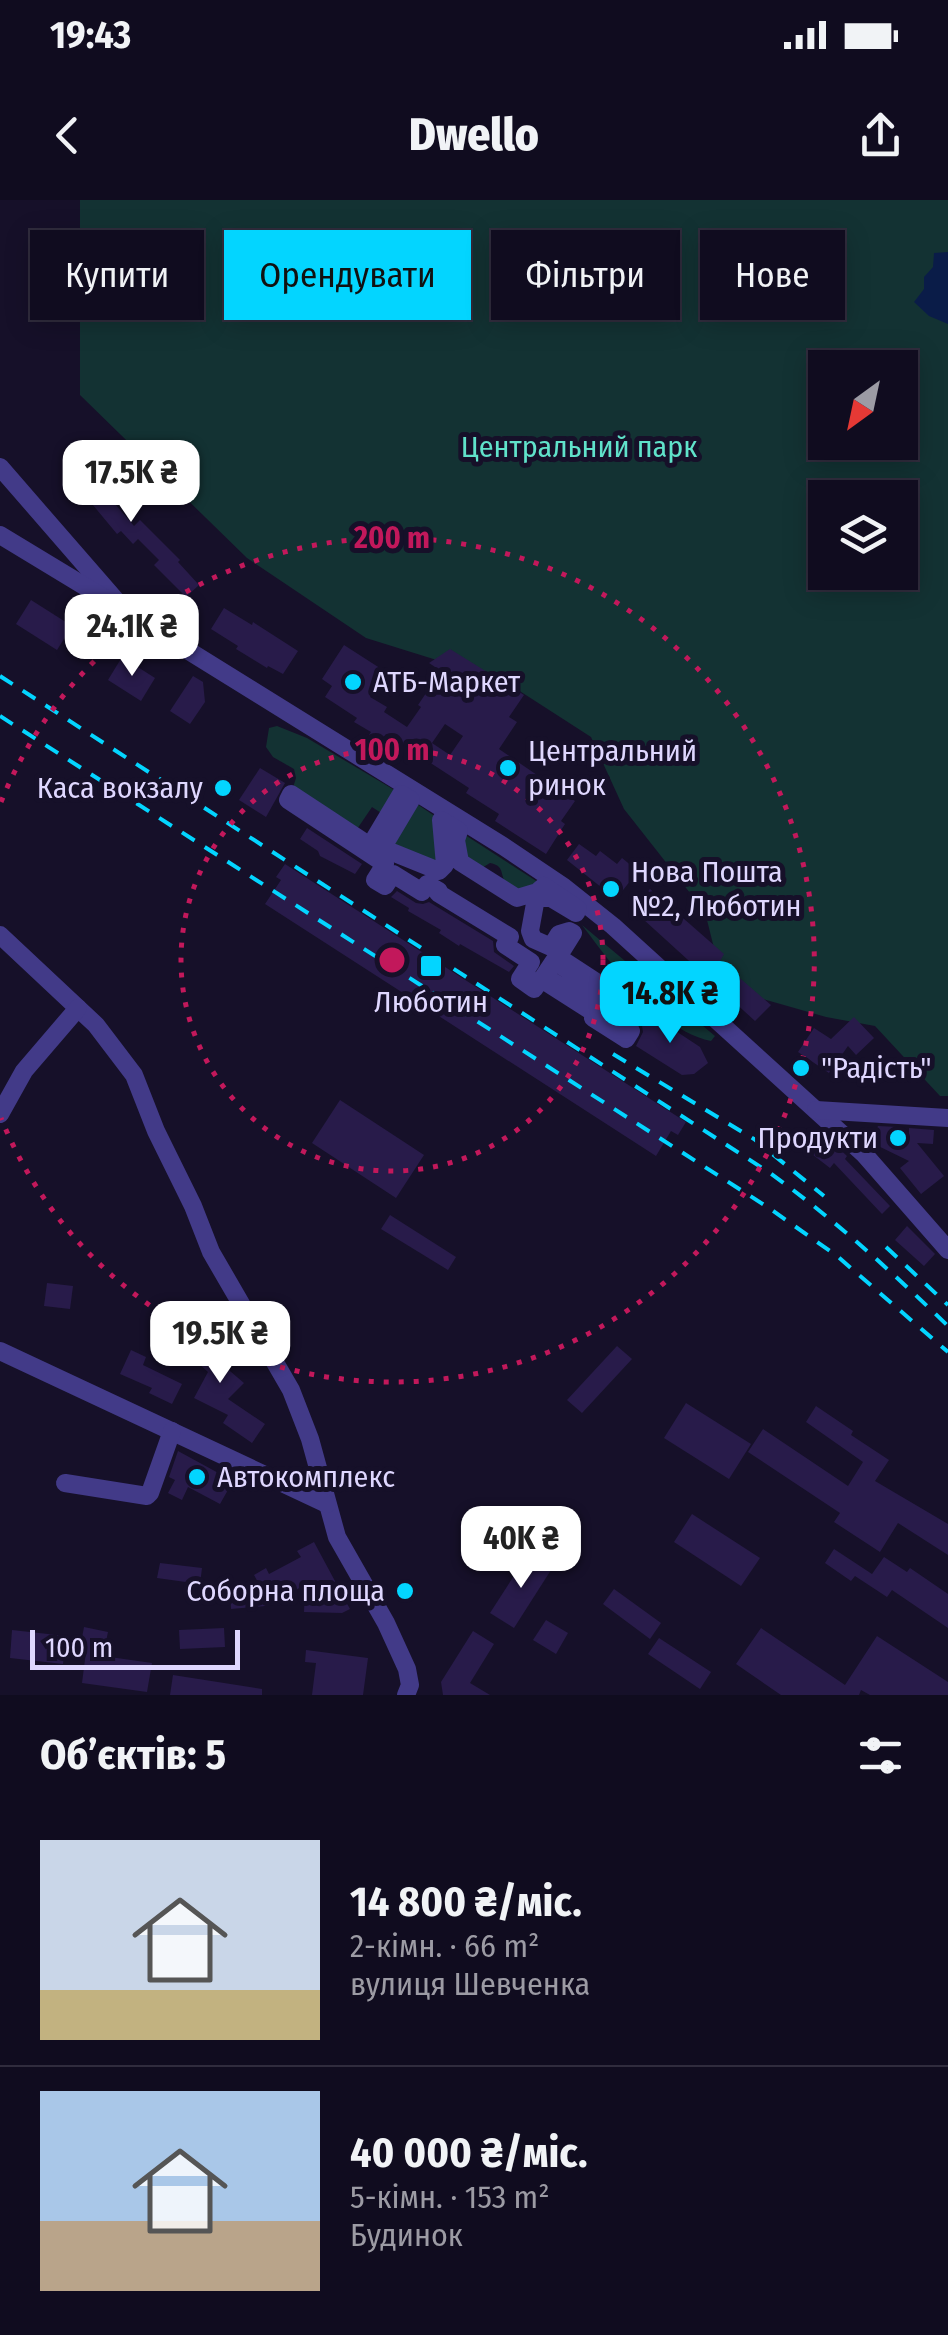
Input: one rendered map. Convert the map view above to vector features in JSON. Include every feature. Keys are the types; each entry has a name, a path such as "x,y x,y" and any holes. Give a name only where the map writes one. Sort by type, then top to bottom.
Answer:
{"street":[{"path":"0,467 126,612"},
{"path":"0,535 456,816 564,887 613,926 864,1154 948,1250"},
{"path":"291,794 370,846 402,794 411,800 383,846 439,870 446,865 441,820 458,831 460,862 517,898 544,886 578,909 576,913 551,898 536,898 532,938 550,947 562,932 569,930 573,933 558,957 626,1002 624,1006 554,961 544,976 631,1031 626,1039 593,1018 596,1014 540,979 534,989 520,979 531,962 504,945 510,937 427,884 422,892 393,874 385,886 375,880 385,864 288,800 291,794"},
{"path":"0,935 96,1025 134,1075 211,1252 290,1390 310,1440 338,1537 407,1669 410,1686 406,1695"},
{"path":"0,1114 24,1071 78,1008"},
{"path":"816,1110 948,1118"},
{"path":"0,1351 327,1504"},
{"path":"65,1483 147,1496 172,1432"}],"green space":[{"name":"Центральний парк","path":"80,200 948,200 948,1096 940,1096 875,1026 826,1017 724,988 705,912 624,809 591,737 504,681 366,638 247,558 80,395 80,320 204,320 204,230 80,230"},
{"path":"277,726 307,738 401,794 389,818 372,807 353,835 291,794 296,778 294,769 273,757 266,747 269,728"},
{"path":"411,800 442,821 445,865 387,850"},
{"path":"459,831 544,886 517,898 498,866 490,863 480,869 460,862"},
{"path":"582,925 715,1036 711,1041 692,1035 655,1010 622,977"}],"water":[{"path":"948,252 948,324 929,316 914,302 924,289 924,277 933,267 934,253"}],"building":[{"path":"82,455 90,466 96,461 113,480 102,489 134,526 140,520 199,585 186,597 154,565 159,560 138,539 133,544 121,531 117,534 78,487 85,481 71,462"},
{"path":"31,600 72,626 57,650 16,624"},
{"path":"224,608 298,651 283,674 236,649 238,646 211,629"},
{"path":"344,645 386,672 370,697 407,727 441,671 429,663 450,649 524,695 509,717 517,722 499,749 575,801 546,854 495,821 499,814 466,793 469,788 386,734 379,745 367,738 371,732 354,722 357,718 325,697 332,686 322,679","holes":["445,724 463,736 450,755 432,743"]},
{"path":"122,657 155,678 141,701 108,680"},
{"path":"193,676 203,682 205,702 190,724 170,711"},
{"path":"260,768 285,783 266,817 239,800"},
{"path":"307,828 362,864 355,874 320,856 300,839"},
{"path":"579,844 596,856 600,851 617,864 622,858 638,871 616,899 567,860"},
{"path":"285,864 686,1122 678,1135 671,1131 656,1156 265,904 281,880 276,877"},
{"path":"650,889 724,954 720,961 771,1005 755,1021 632,909"},
{"path":"397,891 416,903 429,902 493,941 494,952 514,966 509,972 459,946 391,897"},
{"path":"644,1010 700,1047 708,1063 694,1074 682,1075 636,1046 643,1032 638,1020"},
{"path":"854,1017 874,1038 856,1055 848,1046 829,1073 798,1052 814,1028 831,1039"},
{"path":"340,1100 424,1155 396,1198 312,1143"},
{"path":"878,1126 898,1127 909,1133 909,1128 934,1130 933,1144 917,1143 944,1176 921,1194 900,1168 909,1161 870,1142"},
{"path":"818,1129 890,1206 882,1214 834,1163 830,1168 804,1148"},
{"path":"390,1215 456,1257 448,1270 381,1229"},
{"path":"907,1226 935,1254 924,1266 895,1240"},
{"path":"47,1283 73,1286 70,1309 44,1306"},
{"path":"193,1317 207,1329 196,1342 244,1383 228,1399 265,1424 252,1443 223,1423 228,1415 194,1398 208,1372 180,1345 188,1335 182,1330"},
{"path":"617,1346 632,1359 582,1413 567,1400"},
{"path":"131,1350 146,1357 143,1365 182,1384 172,1404 149,1393 152,1388 120,1374"},
{"path":"686,1403 751,1444 729,1479 664,1438"},
{"path":"816,1406 889,1460 875,1481 948,1524 948,1555 898,1523 880,1552 834,1522 840,1513 748,1452 763,1429 848,1486 863,1462 806,1422"},
{"name":"Автокомплекс","path":"178,1451 233,1481 220,1504 188,1487 182,1500 168,1493 175,1480 169,1477"},
{"path":"692,1514 760,1558 741,1586 674,1542"},
{"path":"314,1542 350,1609 342,1613 304,1612 305,1585 265,1606 231,1609 230,1587 259,1584 254,1575 266,1568 269,1574 301,1557 297,1551"},
{"path":"834,1549 872,1574 884,1557 907,1572 910,1568 948,1594 948,1628 892,1590 887,1597 855,1576 851,1581 825,1563"},
{"path":"528,1554 551,1570 514,1628 490,1613"},
{"path":"160,1563 202,1568 200,1584 157,1578"},
{"path":"614,1589 661,1623 650,1639 603,1604"},
{"path":"546,1620 568,1633 556,1654 533,1640"},
{"path":"84,1627 108,1632 103,1656 152,1663 147,1692 82,1683 87,1644 81,1643"},
{"path":"224,1628 225,1647 180,1649 179,1630"},
{"path":"761,1628 845,1685 877,1636 948,1682 948,1695 870,1695 861,1690 859,1695 781,1695 736,1664"},
{"path":"12,1630 66,1636 63,1664 10,1658"},
{"path":"473,1631 494,1644 470,1683 490,1695 443,1695 441,1682"},
{"path":"659,1638 711,1672 700,1689 648,1654"},
{"path":"306,1650 368,1658 363,1695 312,1695 316,1663 305,1662"},
{"path":"173,1675 262,1689 262,1695 170,1695"}],"railway":[{"path":"0,676 770,1173 862,1246 948,1326"},
{"path":"0,716 769,1208 837,1256 948,1352"},
{"path":"613,1054 754,1139 824,1196"},
{"path":"886,1247 948,1305"}],"place":[{"name":"АТБ-Маркет","path":"353,682"},
{"name":"Центральний ринок","path":"508,768"},
{"name":"Каса вокзалу","path":"223,788"},
{"name":"Нова Пошта №2, Люботин","path":"611,889"},
{"name":"Люботин","path":"431,966"},
{"name":"\"Радість\"","path":"801,1068"},
{"name":"Продукти","path":"898,1138"},
{"name":"Автокомплекс","path":"197,1477"},
{"name":"Соборна площа","path":"405,1591"}]}
